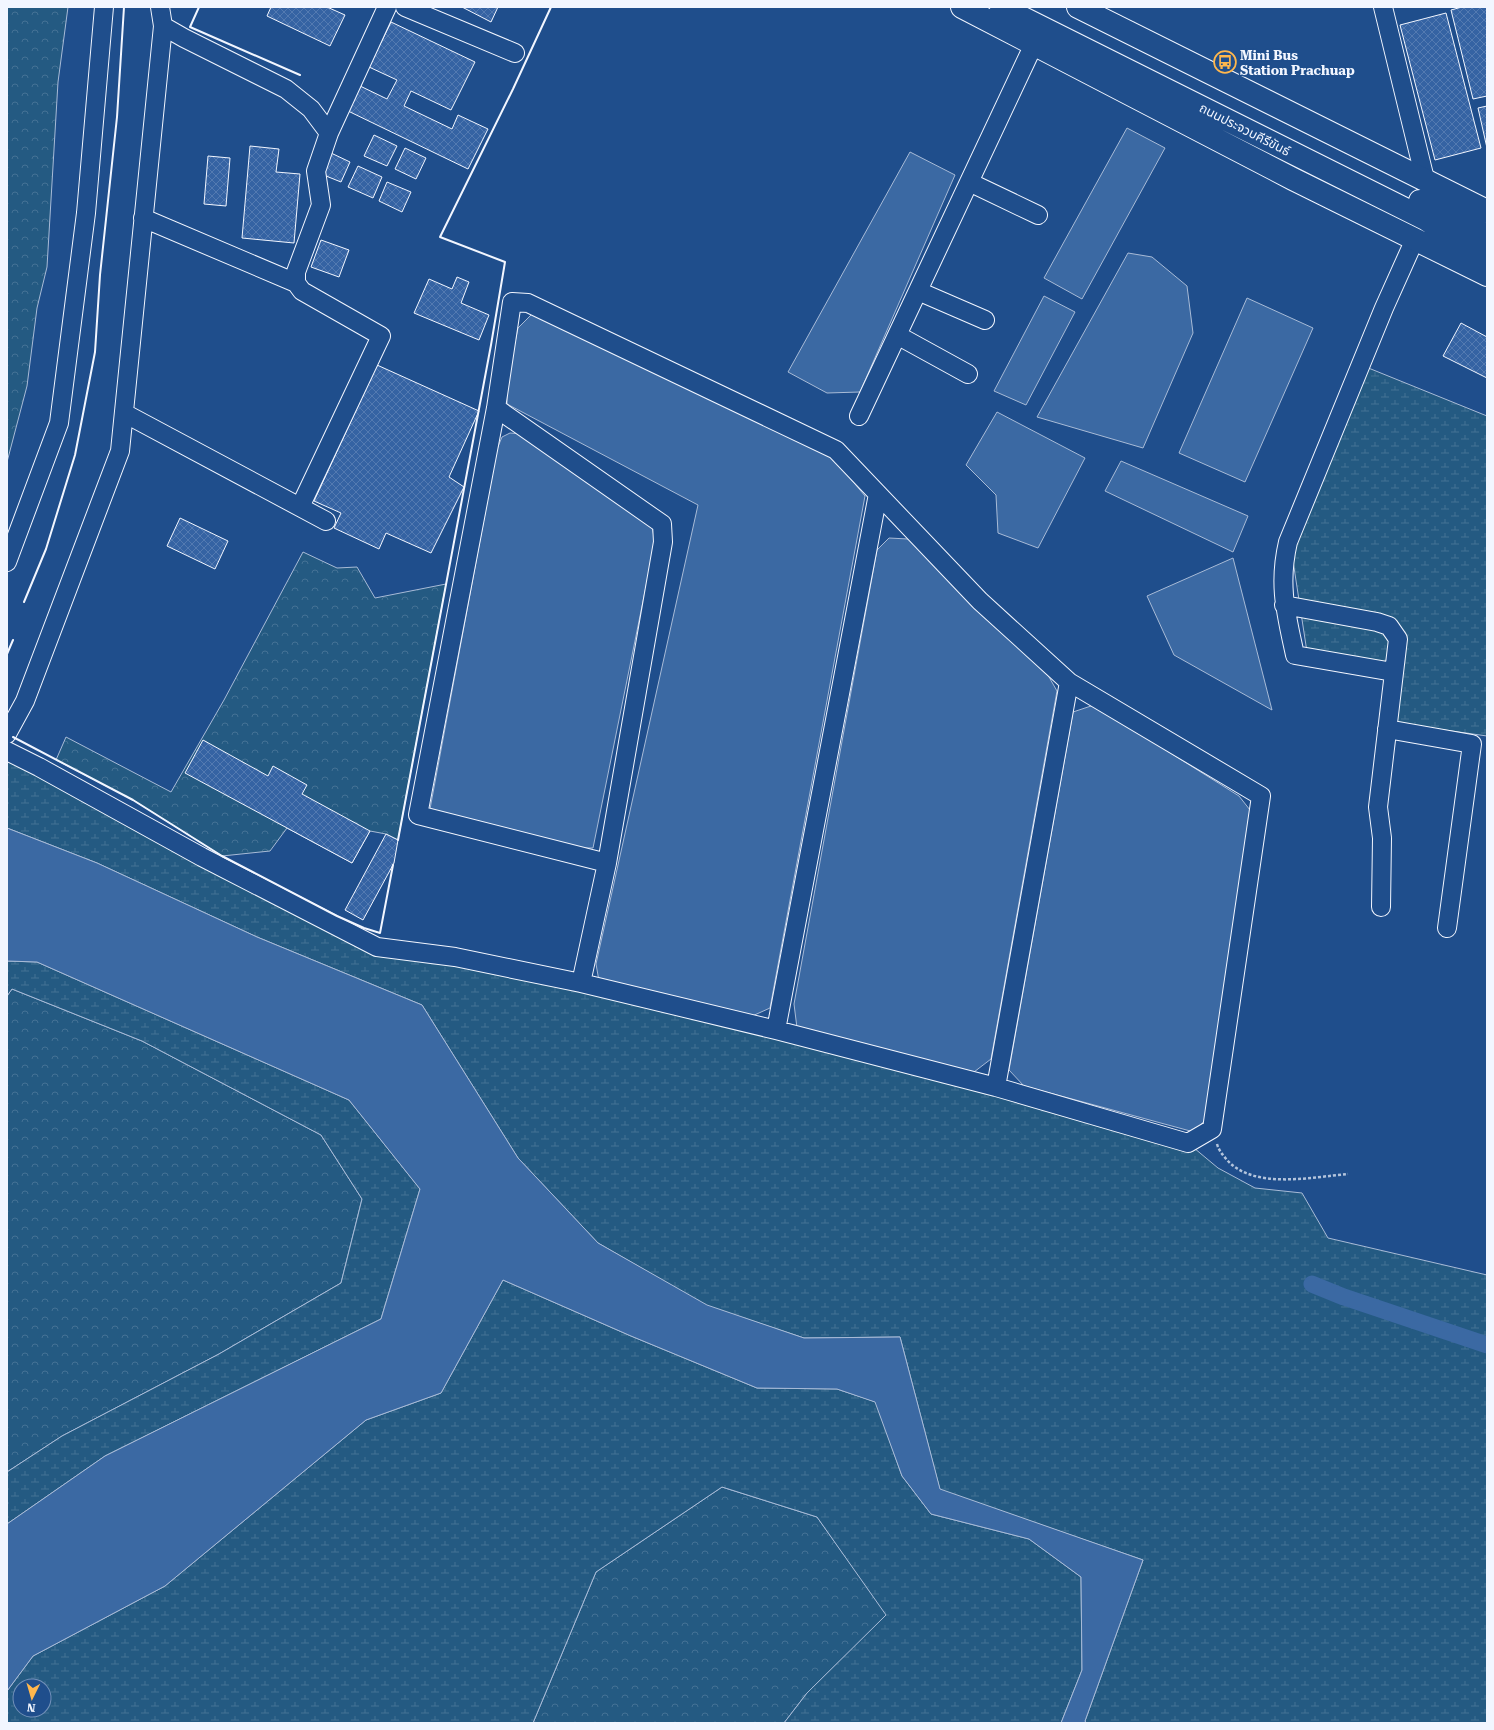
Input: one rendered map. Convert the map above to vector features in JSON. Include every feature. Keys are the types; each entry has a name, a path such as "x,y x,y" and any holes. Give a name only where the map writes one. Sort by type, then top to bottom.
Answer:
{"main road":[{"path":"962,7 1272,168 1487,274"},
{"name":"ถนนประจวบคีรีขันธ์","path":"1001,7 1427,220 1487,235"},
{"name":"ถนนประจวบคีรีขันธ์","path":"1030,7 1453,227 1487,255"},
{"path":"1078,7 1487,211"}],"street":[{"path":"7,562 59,422 86,213 104,7"},
{"path":"7,734 25,701 120,451 163,26 160,7"},
{"path":"296,283 296,272 322,205 316,171 329,133 387,7"},
{"path":"405,7 515,54"},
{"path":"1383,7 1425,179"},
{"path":"163,26 286,89 311,109 329,133"},
{"path":"859,416 1034,44"},
{"path":"969,182 1038,215"},
{"path":"143,218 296,283 302,291 381,336 300,508"},
{"path":"1394,672 1295,655 1284,605 1282,578 1288,542 1384,308 1415,239"},
{"path":"918,291 985,320"},
{"path":"7,751 39,767 202,857 377,947 455,957 581,983 776,1030 996,1087 1188,1143 1212,1129 1261,796 1069,682 980,601 836,450 528,303 512,302 496,408 418,815 607,863"},
{"path":"897,335 968,374"},
{"path":"496,408 662,524 663,542 607,863 581,983"},
{"path":"124,413 326,521"},
{"path":"776,1030 878,494"},
{"path":"1284,605 1377,622 1389,626 1398,639 1378,807 1382,838 1381,907"},
{"path":"996,1087 1069,682"},
{"path":"1387,730 1472,744 1447,928"}],"path":[{"path":"1212,1129 1219,1150 1235,1168 1263,1179 1294,1179 1348,1174"}],"green space":[{"path":"7,7 68,7 58,82 47,267 37,308 27,386 7,462"},
{"path":"1361,365 1487,416 1487,736 1388,722 1392,664 1307,652 1291,548"},
{"path":"303,552 337,568 357,567 375,598 446,584 398,840 386,834 370,831 352,863 287,828 270,851 222,856 133,800 56,760 66,737 171,792 224,700"},
{"path":"7,751 377,947 455,957 1188,1143 1218,1168 1255,1188 1302,1193 1328,1238 1487,1275 1487,1723 1086,1723 1085,1721 1143,1560 940,1490 900,1337 804,1338 707,1306 598,1243 518,1158 422,1005 257,937 97,863 7,828"},
{"path":"7,961 37,962 349,1100 420,1189 381,1319 105,1456 7,1524 7,1472 62,1436 219,1354 341,1283 362,1199 321,1135 142,1041 12,989 7,996"},
{"path":"12,989 142,1041 321,1135 362,1199 341,1283 219,1354 62,1436 7,1472 7,996"},
{"path":"503,1280 631,1336 757,1388 837,1389 876,1402 902,1476 931,1514 1029,1539 1081,1577 1082,1670 1061,1723 784,1723 807,1693 886,1615 817,1517 722,1487 596,1572 533,1723 7,1723 7,1691 12,1684 12,1718 52,1718 52,1678 17,1678 33,1656 165,1586 366,1420 441,1393"},
{"path":"722,1487 817,1517 887,1615 807,1693 784,1723 533,1723 596,1572"}],"shaded area":[{"path":"1127,128 1165,148 1082,299 1044,278"},
{"path":"910,152 955,175 860,392 827,393 788,372"},
{"path":"1128,253 1152,257 1187,286 1193,333 1143,448 1037,417"},
{"path":"1044,296 1075,312 1026,405 994,391"},
{"path":"1247,298 1313,328 1245,482 1179,453"},
{"path":"532,314 830,454 865,496 770,1008 750,1017 599,981 596,964 698,505 507,404 507,380 518,328"},
{"path":"997,412 1085,458 1038,548 998,533 996,495 966,465"},
{"path":"510,433 523,434 652,526 655,542 593,848 581,848 430,809 497,449 502,437"},
{"path":"1121,461 1248,516 1233,552 1105,491"},
{"path":"889,538 908,539 1049,677 1057,691 991,1059 974,1072 797,1028 794,1004 877,550"},
{"path":"1233,558 1272,710 1174,655 1147,596"},
{"path":"1094,705 1239,796 1250,810 1206,1119 1194,1132 1024,1086 1009,1070 1073,712"},
{"path":"7,828 97,863 257,937 422,1005 518,1158 598,1243 707,1305 804,1338 900,1337 940,1489 1143,1560 1085,1721 1086,1723 1061,1723 1082,1670 1081,1577 1029,1539 931,1514 902,1476 875,1402 837,1389 757,1388 631,1336 503,1280 441,1393 366,1420 165,1586 33,1656 17,1678 12,1678 12,1684 7,1691 7,1524 105,1456 381,1319 420,1189 349,1100 37,962 7,961"}],"building":[{"path":"271,7 327,7 345,15 330,46 267,16"},
{"path":"462,7 498,7 491,22"},
{"path":"1462,7 1487,7 1487,96 1473,99 1451,10"},
{"path":"1446,13 1481,148 1435,160 1400,25"},
{"path":"391,22 475,62 451,110 411,91 404,106 452,129 458,115 488,129 468,169 346,110 358,85 387,99 397,80 369,67"},
{"path":"1487,106 1487,148 1478,108"},
{"path":"374,135 397,146 387,166 364,156"},
{"path":"250,146 279,149 276,172 300,174 294,243 242,238"},
{"path":"405,148 426,158 416,179 395,169"},
{"path":"331,153 350,162 341,182 321,174"},
{"path":"208,156 230,158 226,206 204,204"},
{"path":"358,166 382,177 373,198 348,187"},
{"path":"387,182 411,192 402,212 379,201"},
{"path":"321,240 349,250 339,277 311,267"},
{"path":"457,277 469,282 461,303 489,315 479,340 414,313 429,279 452,289"},
{"path":"1461,323 1487,337 1487,378 1443,356"},
{"path":"377,365 479,411 449,477 464,487 431,553 386,533 379,549 334,528 341,513 314,501"},
{"path":"180,518 228,541 215,569 167,546"},
{"path":"203,740 268,776 273,766 307,785 302,794 370,831 352,863 185,773"},
{"path":"386,834 398,840 394,863 363,920 345,910"}],"waterway":[{"path":"1312,1284 1344,1297 1487,1345"}],"wall":[{"path":"24,602 46,549 75,455 95,352 100,275 117,117 124,7"},
{"path":"199,7 190,27 300,75"},
{"path":"398,840 491,345 505,262 440,237 513,89 551,7"},
{"path":"7,654 13,640"},
{"path":"13,737 133,800 222,856 337,916 364,928 380,933 393,865"}],"place":[{"name":"Mini Bus Station Prachuap","path":"1225,62"}]}
